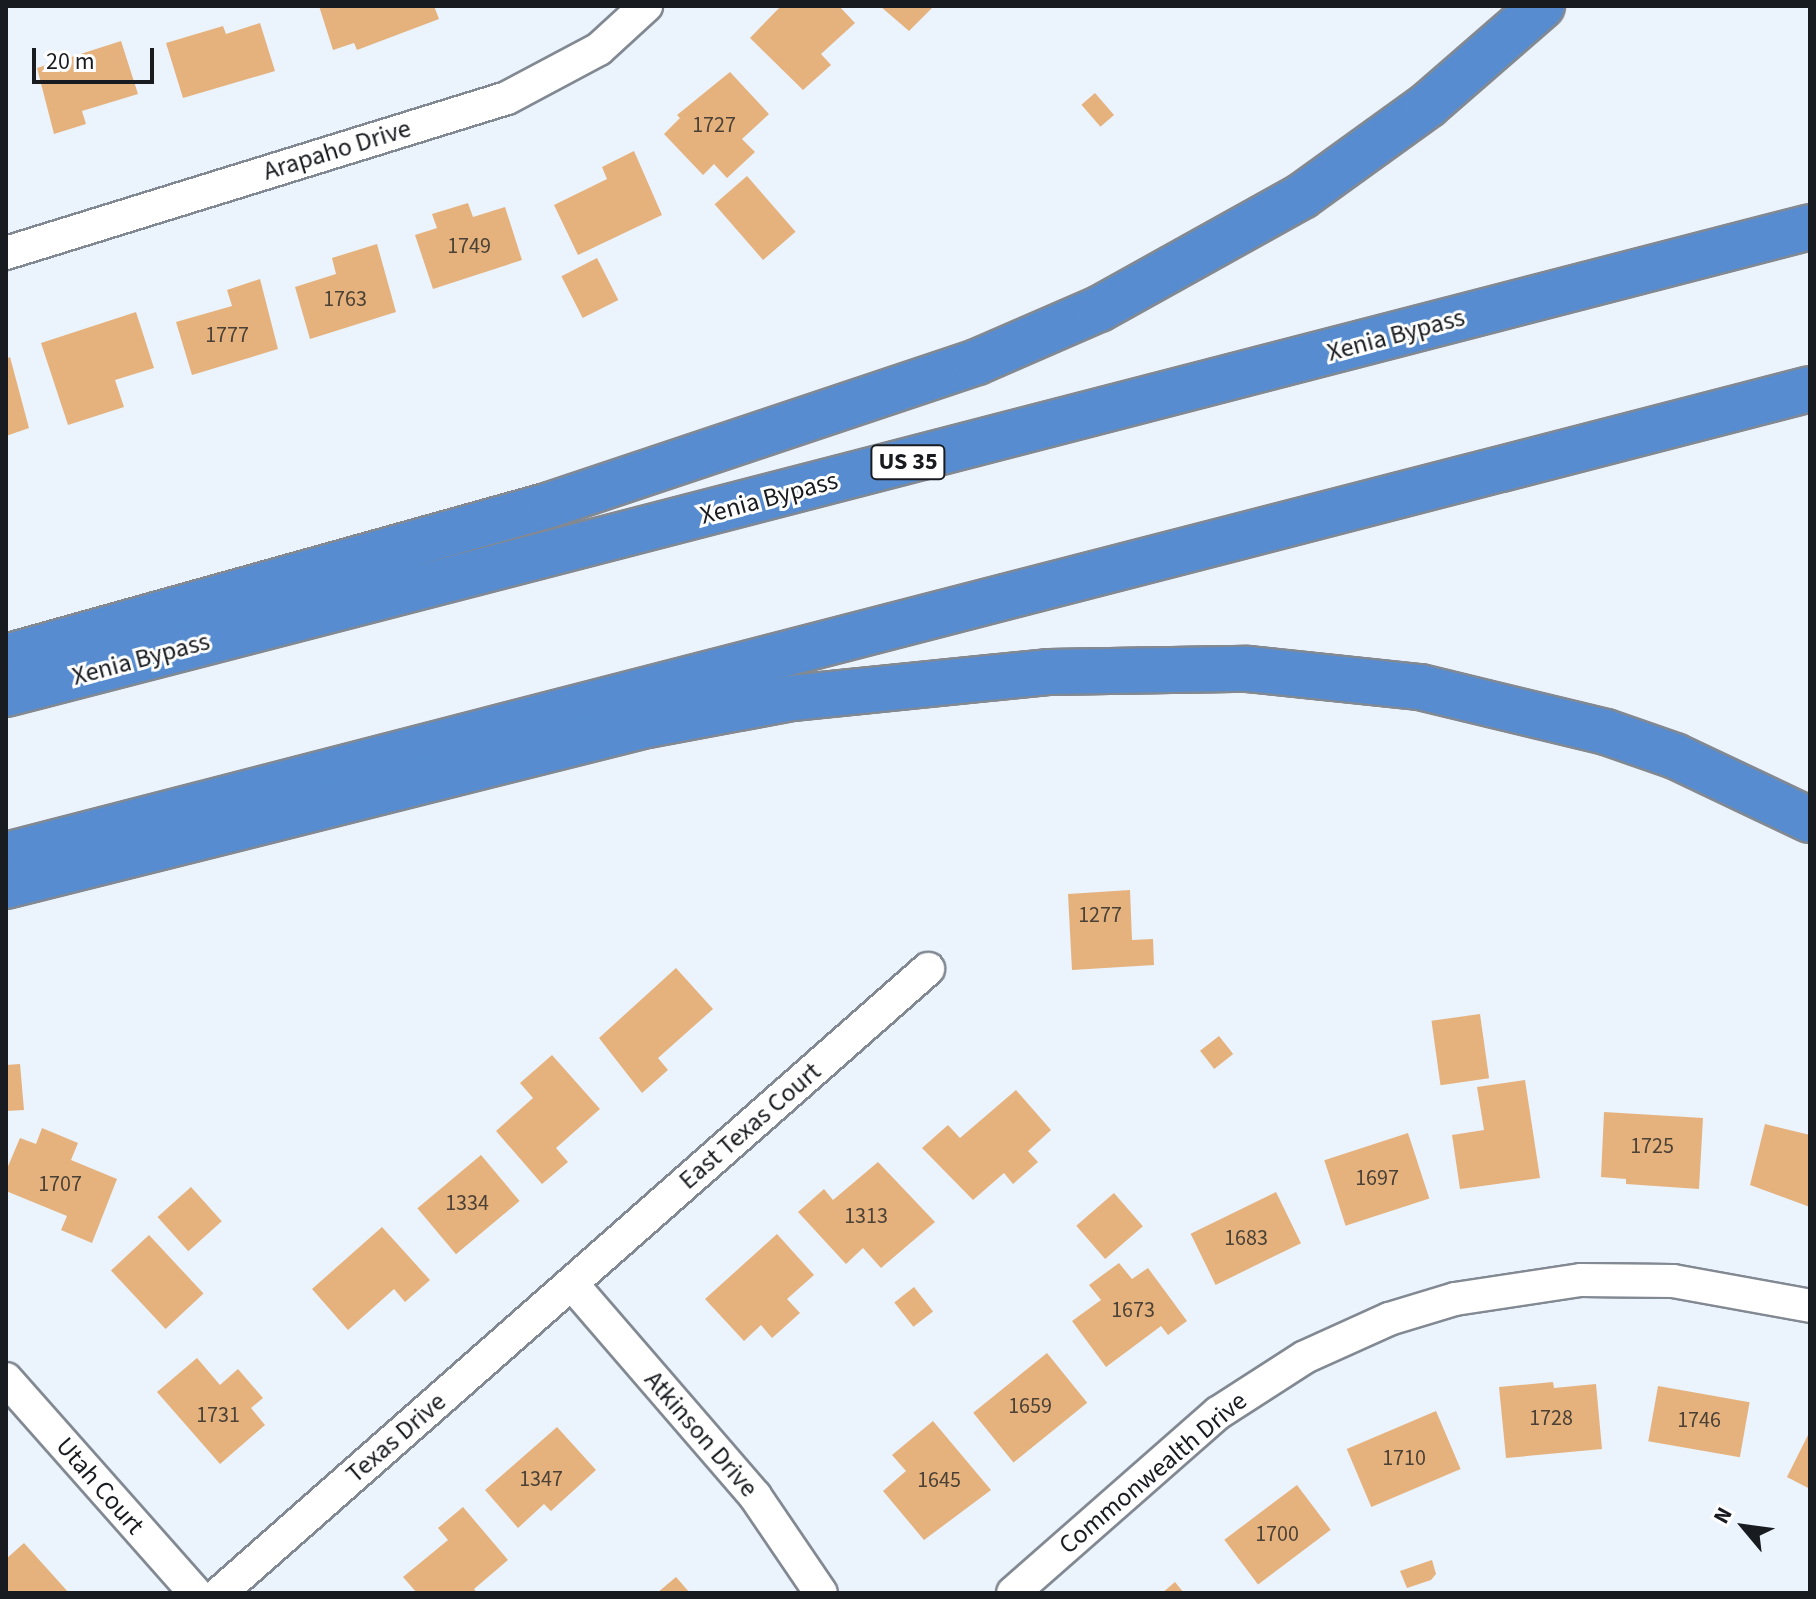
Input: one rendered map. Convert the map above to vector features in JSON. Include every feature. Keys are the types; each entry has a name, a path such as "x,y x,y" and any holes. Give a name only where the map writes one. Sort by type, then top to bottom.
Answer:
{"highway":[{"path":"6,657 550,505 977,362 1099,309 1302,196 1428,105 1542,6"},
{"name":"Xenia Bypass","path":"6,694 1810,227"},
{"path":"6,855 1810,389"},
{"path":"6,886 647,725 792,698 1048,672 1248,669 1420,687 1606,732 1675,756 1810,820"}],"street":[{"name":"Arapaho Drive","path":"6,253 507,98 599,49 646,6"},
{"name":"East Texas Court","path":"572,1284 928,969"},
{"name":"Commonwealth Drive","path":"1013,1593 1218,1413 1305,1357 1389,1319 1455,1299 1581,1280 1673,1281 1810,1306"},
{"name":"Texas Drive","path":"220,1593 572,1284"},
{"name":"Atkinson Drive","path":"572,1284 755,1496 821,1593"},
{"name":"Utah Court","path":"6,1379 195,1593"}],"building":[{"path":"319,6 434,6 439,19 357,50 354,43 333,50"},
{"path":"781,6 839,6 855,23 821,54 831,65 803,90 750,38"},
{"path":"880,6 934,6 909,31"},
{"path":"260,23 275,71 183,98 166,43 223,26 226,34"},
{"path":"121,41 138,94 82,111 86,124 54,134 37,68"},
{"path":"730,72 769,114 742,139 755,152 727,178 714,164 703,175 664,134 680,118 677,115"},
{"path":"1095,93 1114,115 1100,127 1081,105"},
{"path":"634,151 662,215 578,255 554,205 607,179 602,167"},
{"path":"747,176 796,232 763,260 715,204"},
{"path":"468,203 473,217 505,207 522,260 433,289 415,235 437,228 432,214"},
{"path":"377,244 396,312 310,339 295,287 336,274 332,258"},
{"path":"597,258 618,300 583,318 561,276"},
{"path":"260,279 278,349 192,375 176,322 232,306 227,290"},
{"path":"136,312 154,368 115,380 124,407 68,425 41,343"},
{"path":"10,357 29,428 6,436 6,359"},
{"path":"1130,890 1132,940 1153,939 1154,965 1072,970 1068,894"},
{"path":"676,968 713,1009 658,1058 668,1070 642,1093 599,1038"},
{"path":"1480,1014 1489,1078 1441,1085 1431,1021"},
{"path":"1219,1036 1233,1054 1214,1069 1200,1051"},
{"path":"552,1055 600,1109 556,1148 568,1162 542,1184 496,1131 533,1098 520,1083"},
{"path":"20,1064 24,1110 6,1111 6,1065"},
{"path":"1525,1080 1540,1178 1460,1189 1452,1135 1484,1130 1477,1087"},
{"path":"1016,1090 1051,1130 1028,1151 1038,1162 1013,1184 1004,1173 973,1200 922,1148 948,1125 960,1138"},
{"path":"1604,1112 1703,1118 1699,1189 1626,1184 1626,1179 1601,1177"},
{"path":"1765,1124 1810,1135 1810,1207 1750,1185"},
{"path":"42,1128 78,1143 71,1160 117,1179 92,1243 61,1230 67,1216 6,1191 6,1171 20,1138 36,1144"},
{"path":"1408,1133 1429,1199 1346,1226 1324,1160"},
{"path":"481,1155 520,1201 456,1254 417,1208"},
{"path":"878,1162 935,1222 881,1268 863,1248 846,1264 798,1212 824,1189 833,1200"},
{"path":"191,1187 222,1221 188,1251 158,1217"},
{"path":"1276,1192 1301,1243 1216,1285 1191,1234"},
{"path":"1114,1193 1143,1226 1105,1259 1076,1226"},
{"path":"382,1227 430,1280 405,1302 394,1289 348,1330 312,1289"},
{"path":"777,1234 814,1275 787,1299 800,1313 772,1338 761,1325 744,1341 705,1299"},
{"path":"149,1235 204,1294 166,1329 111,1270"},
{"path":"1119,1263 1132,1279 1148,1268 1187,1321 1168,1335 1161,1326 1106,1367 1072,1321 1101,1300 1089,1285"},
{"path":"914,1287 933,1311 913,1327 894,1302"},
{"path":"1047,1353 1087,1403 1013,1463 973,1413"},
{"path":"197,1358 220,1385 238,1369 263,1398 251,1408 265,1425 220,1464 157,1392"},
{"path":"1553,1382 1554,1388 1596,1384 1602,1449 1506,1458 1499,1387"},
{"path":"1658,1386 1750,1402 1740,1457 1648,1441"},
{"path":"1436,1411 1461,1469 1371,1507 1347,1449"},
{"path":"933,1421 991,1490 924,1540 883,1491 906,1471 892,1455"},
{"path":"557,1427 596,1470 551,1511 544,1504 518,1528 485,1490"},
{"path":"1810,1431 1810,1489 1787,1477"},
{"path":"1297,1485 1331,1530 1258,1584 1224,1540"},
{"path":"463,1507 508,1560 474,1589 477,1593 417,1593 403,1577 448,1540 438,1528"},
{"path":"24,1543 69,1593 6,1593 6,1559"},
{"path":"1432,1560 1436,1574 1431,1580 1407,1588 1400,1571"},
{"path":"676,1577 690,1593 657,1593"},
{"path":"1175,1582 1184,1593 1162,1593"}]}
